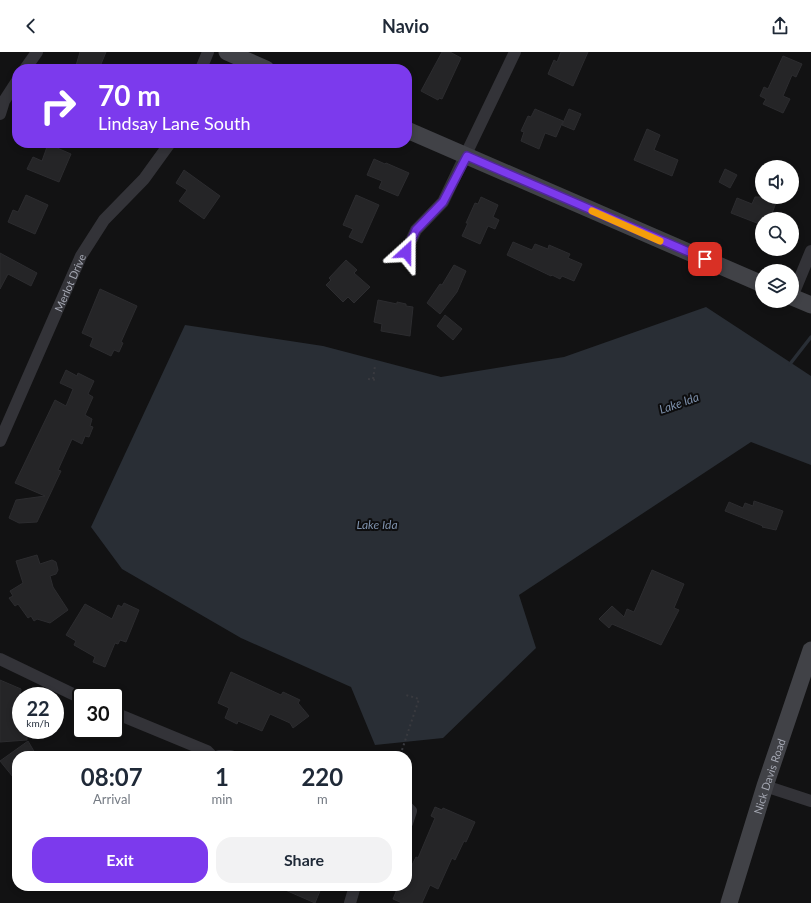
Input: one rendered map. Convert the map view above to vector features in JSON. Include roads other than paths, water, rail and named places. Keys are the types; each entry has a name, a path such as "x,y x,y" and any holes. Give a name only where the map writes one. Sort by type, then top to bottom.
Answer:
{"street":[{"path":"203,64 208,52"},
{"path":"227,52 255,64"},
{"path":"406,252 416,230 443,202 467,156 515,52"},
{"path":"28,64 35,53"},
{"path":"0,114 4,101 12,89"},
{"path":"412,132 755,281"},
{"name":"Merlot Drive","path":"0,441 81,256 104,220 144,179 166,148"},
{"path":"799,280 811,251"},
{"path":"799,300 811,305"},
{"name":"Nick Davis Road","path":"729,903 765,786 811,650"},
{"path":"0,660 72,694"},
{"path":"124,717 207,751"},
{"path":"765,786 811,801"},
{"path":"350,903 354,891"}],"water":[{"name":"Lake Ida","path":"706,307 811,376 811,465 751,442 519,595 536,648 443,738 375,745 351,687 241,638 122,569 91,527 185,325 323,346 441,377 564,357"}],"waterway":[{"path":"790,364 811,337"}]}
